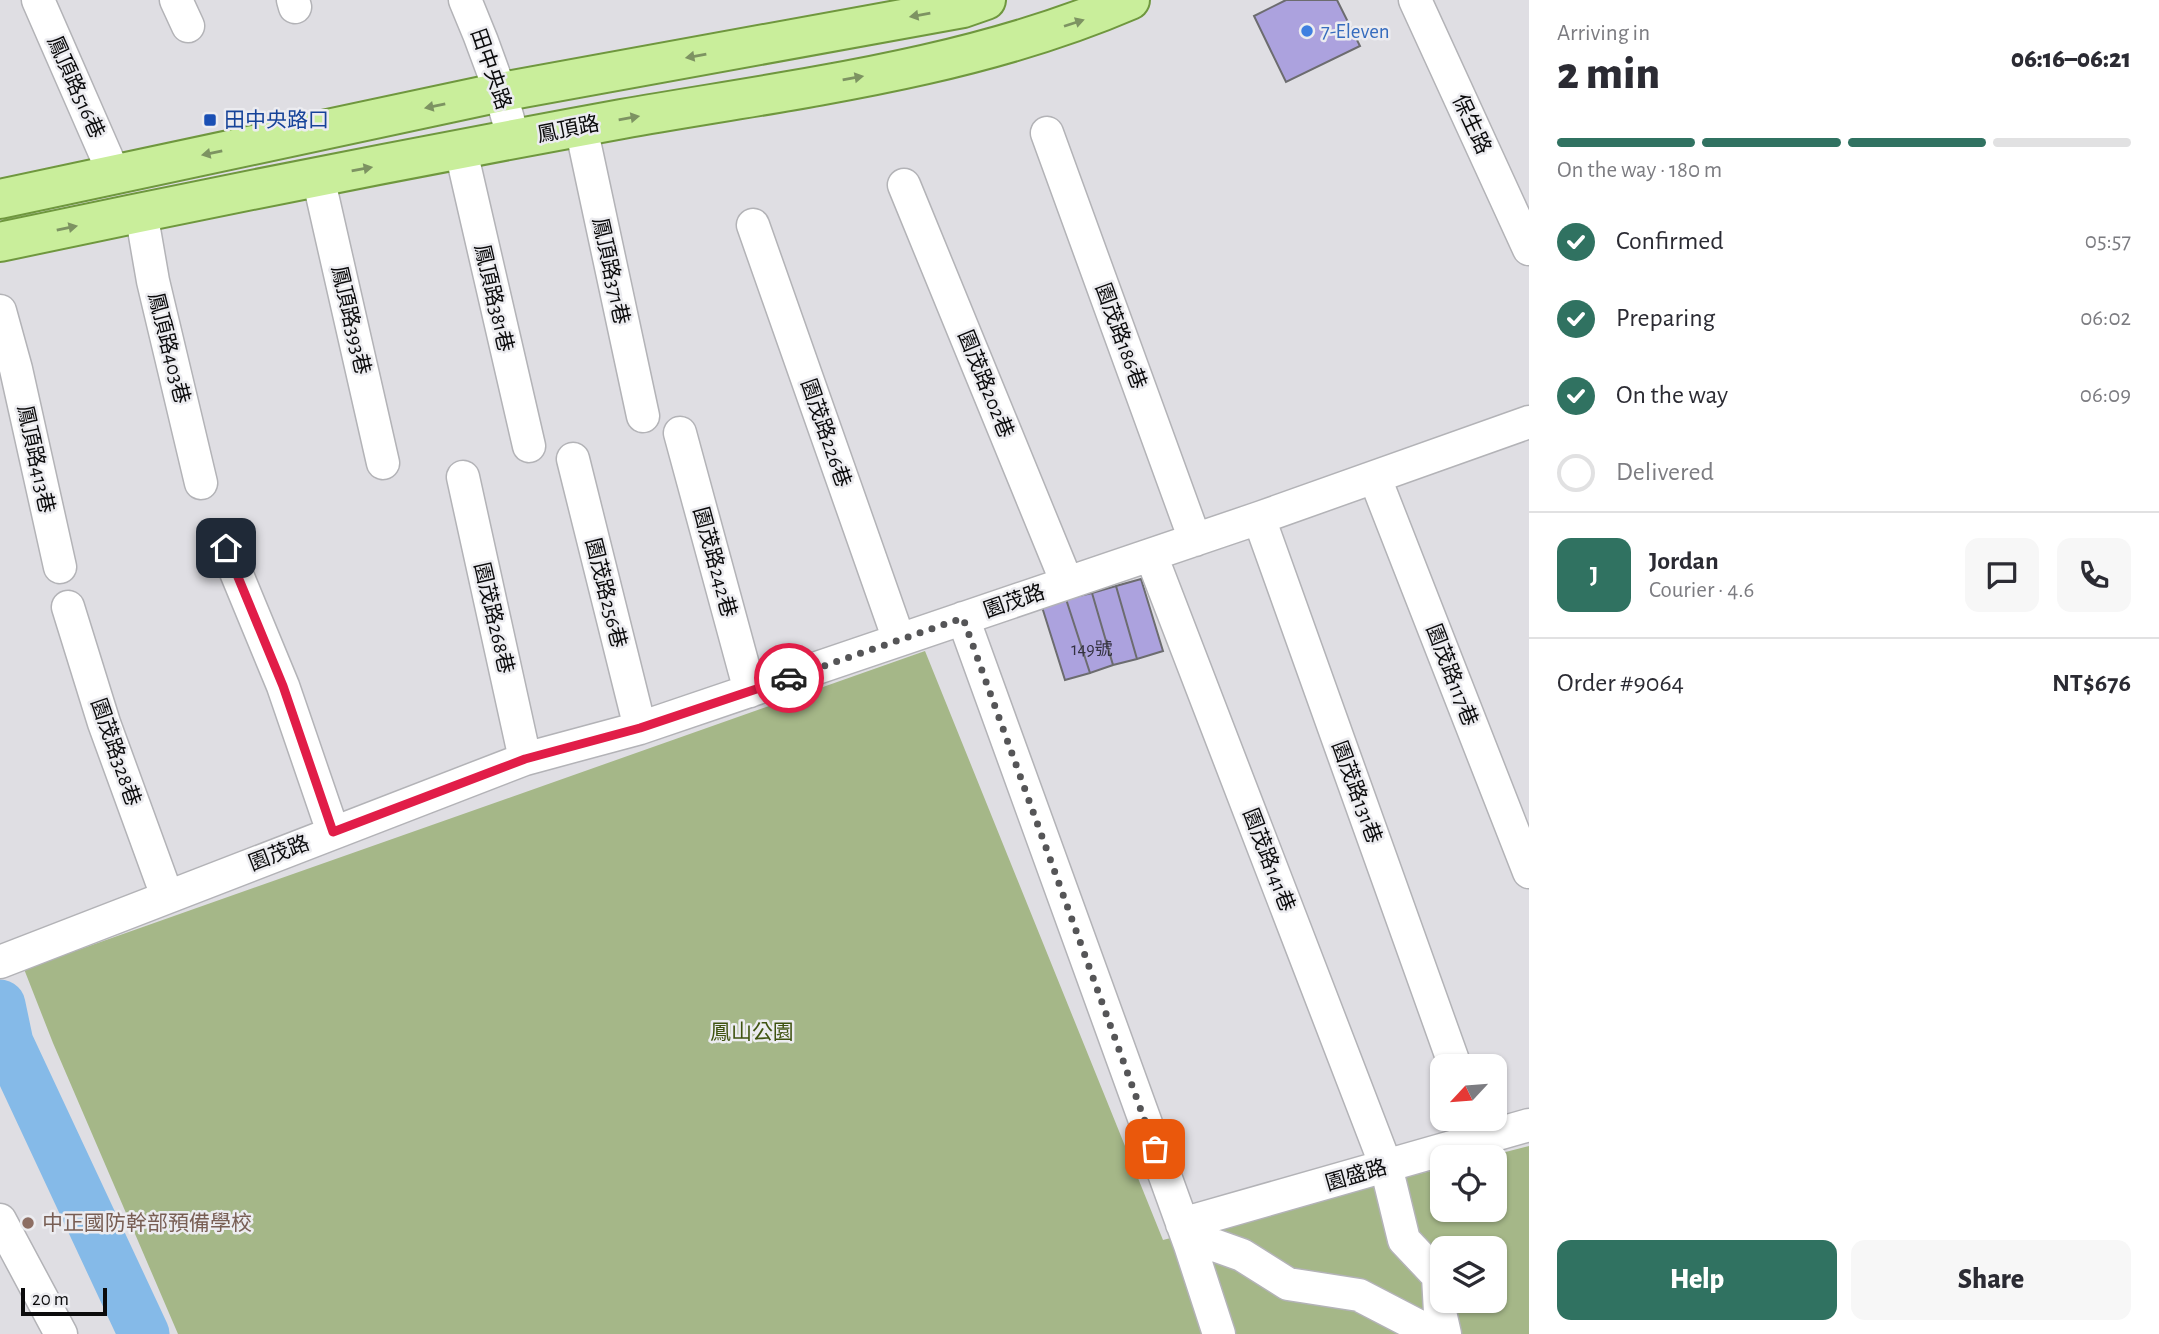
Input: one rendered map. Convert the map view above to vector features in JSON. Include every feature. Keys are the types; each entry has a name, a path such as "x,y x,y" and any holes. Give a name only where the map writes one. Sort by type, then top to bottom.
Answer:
{"main road":[{"path":"0,199 501,92 963,8 986,0"},
{"name":"鳳頂路","path":"0,242 318,177 890,71 996,48 1090,18 1130,0"}],"street":[{"name":"鳳頂路516巷","path":"38,0 114,174"},
{"name":"田中央路","path":"465,0 501,92 514,140"},
{"name":"保生路","path":"1415,0 1529,249"},
{"name":"鳳頂路371巷","path":"581,127 643,416"},
{"name":"園茂路186巷","path":"1047,133 1195,540"},
{"name":"鳳頂路381巷","path":"461,151 529,446"},
{"name":"鳳頂路393巷","path":"318,177 383,463"},
{"name":"園茂路202巷","path":"904,185 1067,583"},
{"name":"鳳頂路403巷","path":"141,212 153,281 201,482"},
{"name":"園茂路226巷","path":"752,225 899,640"},
{"name":"鳳頂路413巷","path":"0,311 16,369 60,567"},
{"name":"園茂路","path":"10,959 525,759 640,728 1259,518 1529,422"},
{"name":"園茂路242巷","path":"680,433 750,691"},
{"name":"園茂路256巷","path":"573,459 640,728"},
{"name":"園茂路268巷","path":"463,477 525,759"},
{"name":"園茂路117巷","path":"1375,478 1529,872"},
{"name":"園茂路131巷","path":"1259,518 1451,1054"},
{"path":"226,548 283,686 333,832"},
{"name":"園茂路141巷","path":"1151,555 1386,1166 1404,1240 1438,1276 1440,1312 1445,1334"},
{"name":"園茂路328巷","path":"68,607 104,723 167,896"},
{"path":"963,618 1186,1235 1219,1334"},
{"name":"園盛路","path":"1507,1127 1529,1125"},
{"name":"園盛路","path":"1186,1235 1386,1166 1473,1131"},
{"path":"0,1220 61,1334"},
{"path":"1186,1235 1242,1255 1288,1284 1359,1295 1433,1334"}],"green space":[{"name":"鳳山公園","path":"925,651 1163,1240 1430,1171 1430,1222 1507,1222 1507,1152 1529,1146 1529,1334 178,1334 24,969"}],"building":[{"name":"7-Eleven","path":"1286,0 1337,0 1360,46 1286,82 1254,16"},
{"path":"1141,579 1163,651 1137,659 1116,586"},
{"path":"1116,586 1137,659 1113,665 1092,593"},
{"path":"1092,593 1113,665 1090,673 1066,599"},
{"path":"1066,599 1090,673 1065,680 1042,607"}],"waterway":[{"path":"0,1005 8,1043 144,1334"}],"way so far":[{"path":"789,678 963,618 1155,1149"}],"place":[{"name":"7-Eleven","path":"1307,31"},
{"name":"田中央路口","path":"210,120"},
{"name":"中正國防幹部預備學校","path":"28,1223"}],"route":[{"path":"226,548 283,686 333,832 525,759 640,728 789,678"}]}
